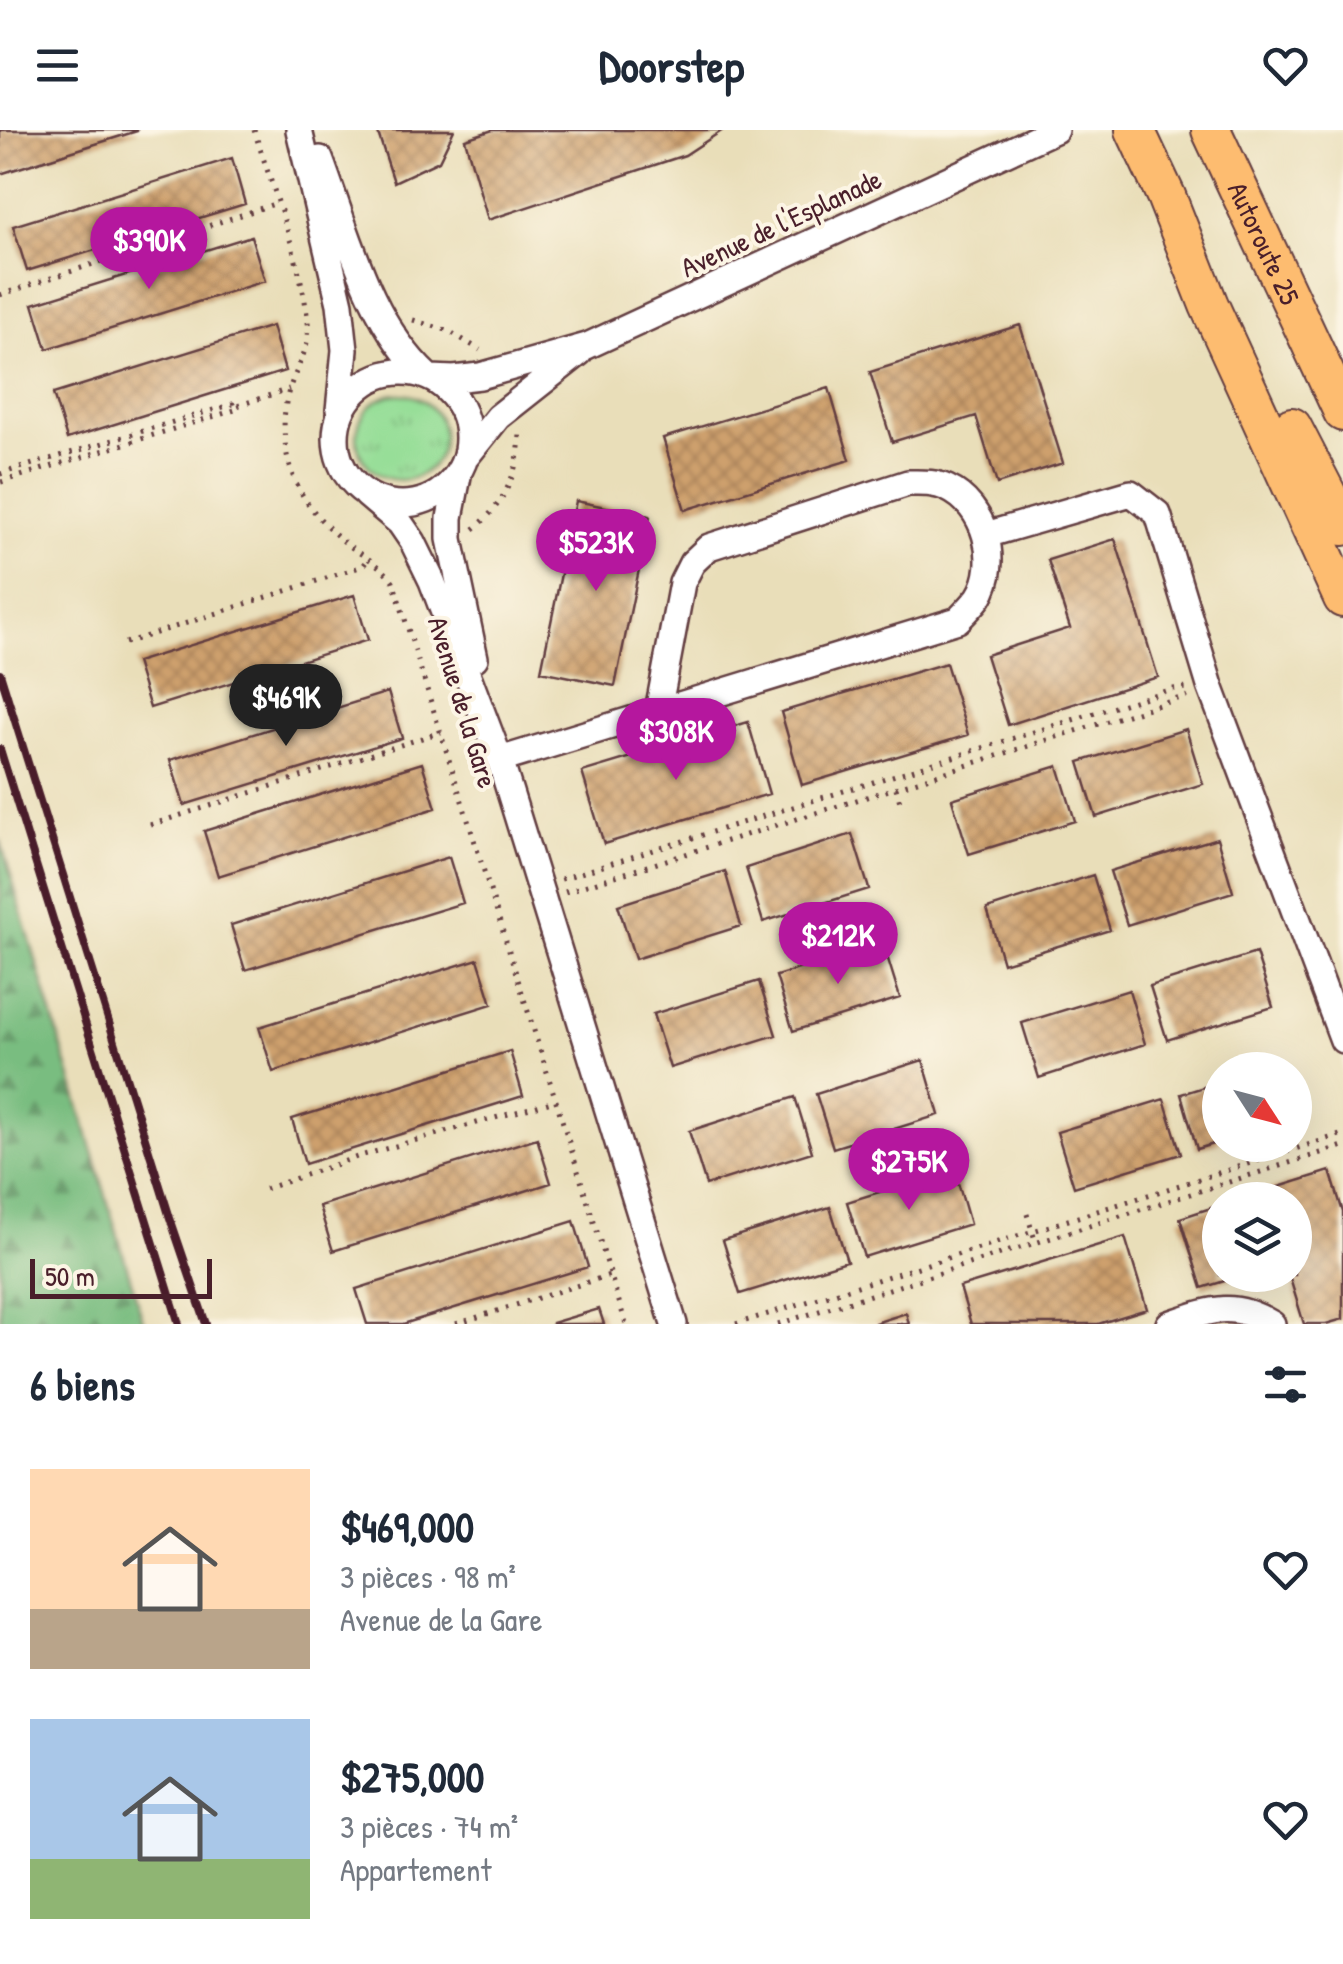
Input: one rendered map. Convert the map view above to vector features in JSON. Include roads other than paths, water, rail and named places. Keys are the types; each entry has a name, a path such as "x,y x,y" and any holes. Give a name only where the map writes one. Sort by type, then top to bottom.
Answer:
{"highway":[{"path":"1135,130 1209,305 1343,598"},
{"name":"Autoroute 25","path":"1211,130 1343,412"},
{"path":"1166,196 1225,298 1343,526"}],"street":[{"path":"299,130 344,335 345,363 337,432 342,466 367,495 397,504 422,501 446,486 462,463 468,431 464,417 449,392 404,354 383,322 309,130"},
{"name":"Avenue de l'Esplanade","path":"429,377 480,376 587,346 1055,130"},
{"name":"Avenue de l'Esplanade","path":"462,463 498,418 587,346"},
{"path":"337,432 350,398 376,376 396,371 429,377"},
{"name":"Avenue de la Gare","path":"462,463 450,518 452,556 500,760"},
{"path":"500,760 958,620 980,596 986,582 990,558 978,518 951,490 931,483 908,483 709,547 692,563 682,583 658,711"},
{"path":"986,535 1131,493 1158,514 1219,713 1343,1040"},
{"name":"Avenue de la Gare","path":"367,495 400,523 414,542 500,760 674,1324"},
{"path":"1170,1324 1221,1308 1251,1312 1272,1324"}],"railway":[{"path":"0,673 206,1324"},
{"path":"0,749 179,1324"}]}
